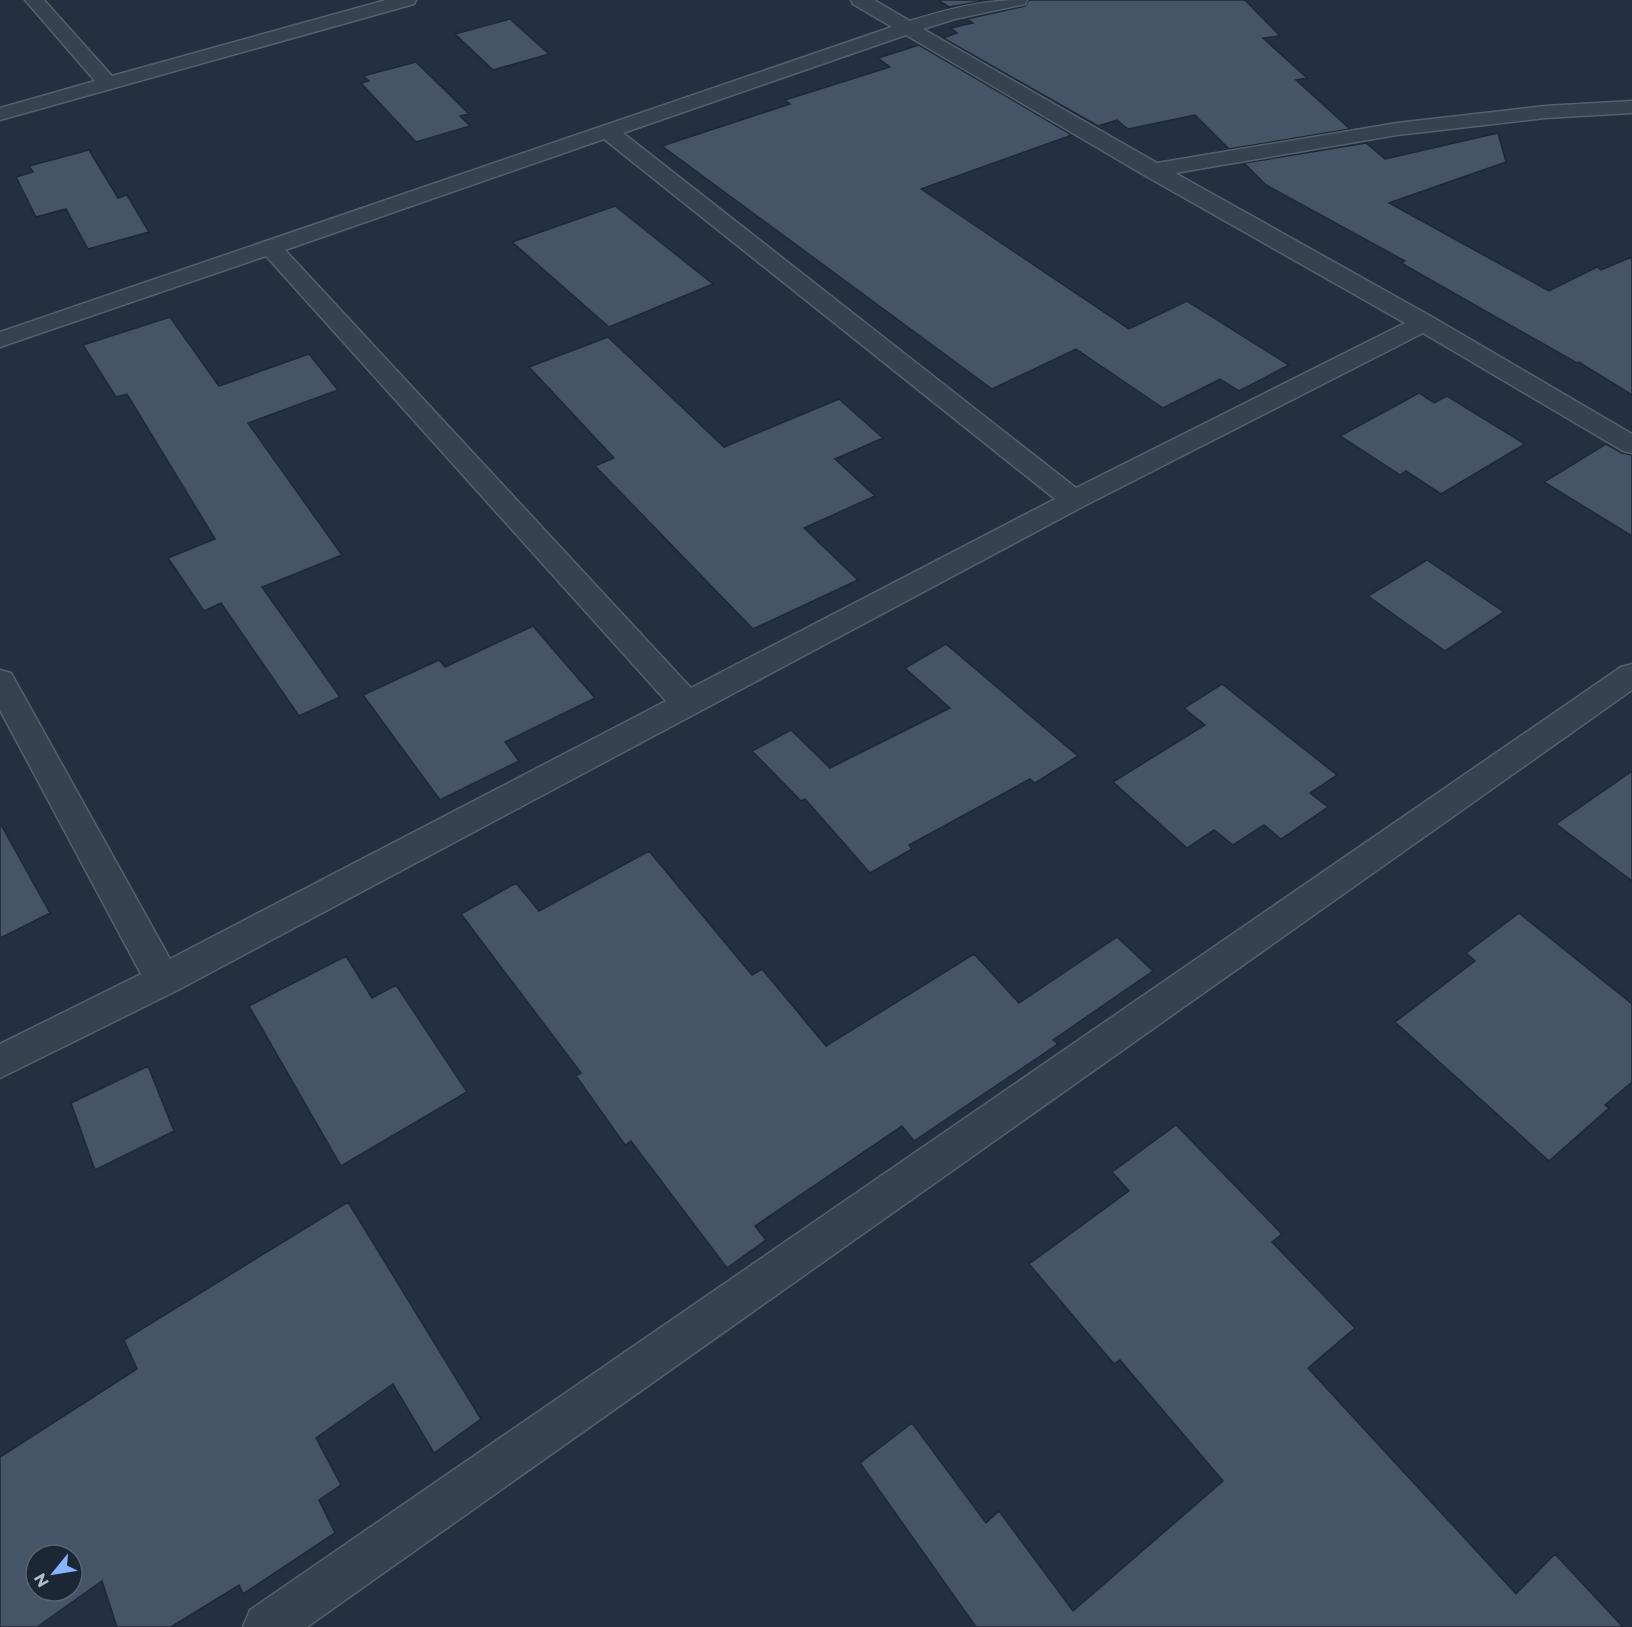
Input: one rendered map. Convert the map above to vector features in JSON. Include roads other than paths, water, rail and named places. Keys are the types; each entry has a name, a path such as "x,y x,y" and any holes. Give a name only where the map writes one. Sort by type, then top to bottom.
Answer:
{"street":[{"path":"34,0 109,85"},
{"path":"0,114 407,0"},
{"path":"860,0 1152,170 1425,322 1632,445"},
{"path":"0,339 908,28 951,14 1018,0"},
{"path":"1152,170 1397,129 1545,112 1632,107"},
{"path":"607,131 1074,500"},
{"path":"270,247 687,704"},
{"path":"0,1062 163,980 1074,500 1425,322"},
{"path":"1607,430 1632,422"},
{"path":"267,1627 1632,675"},
{"path":"0,681 163,980"}]}
